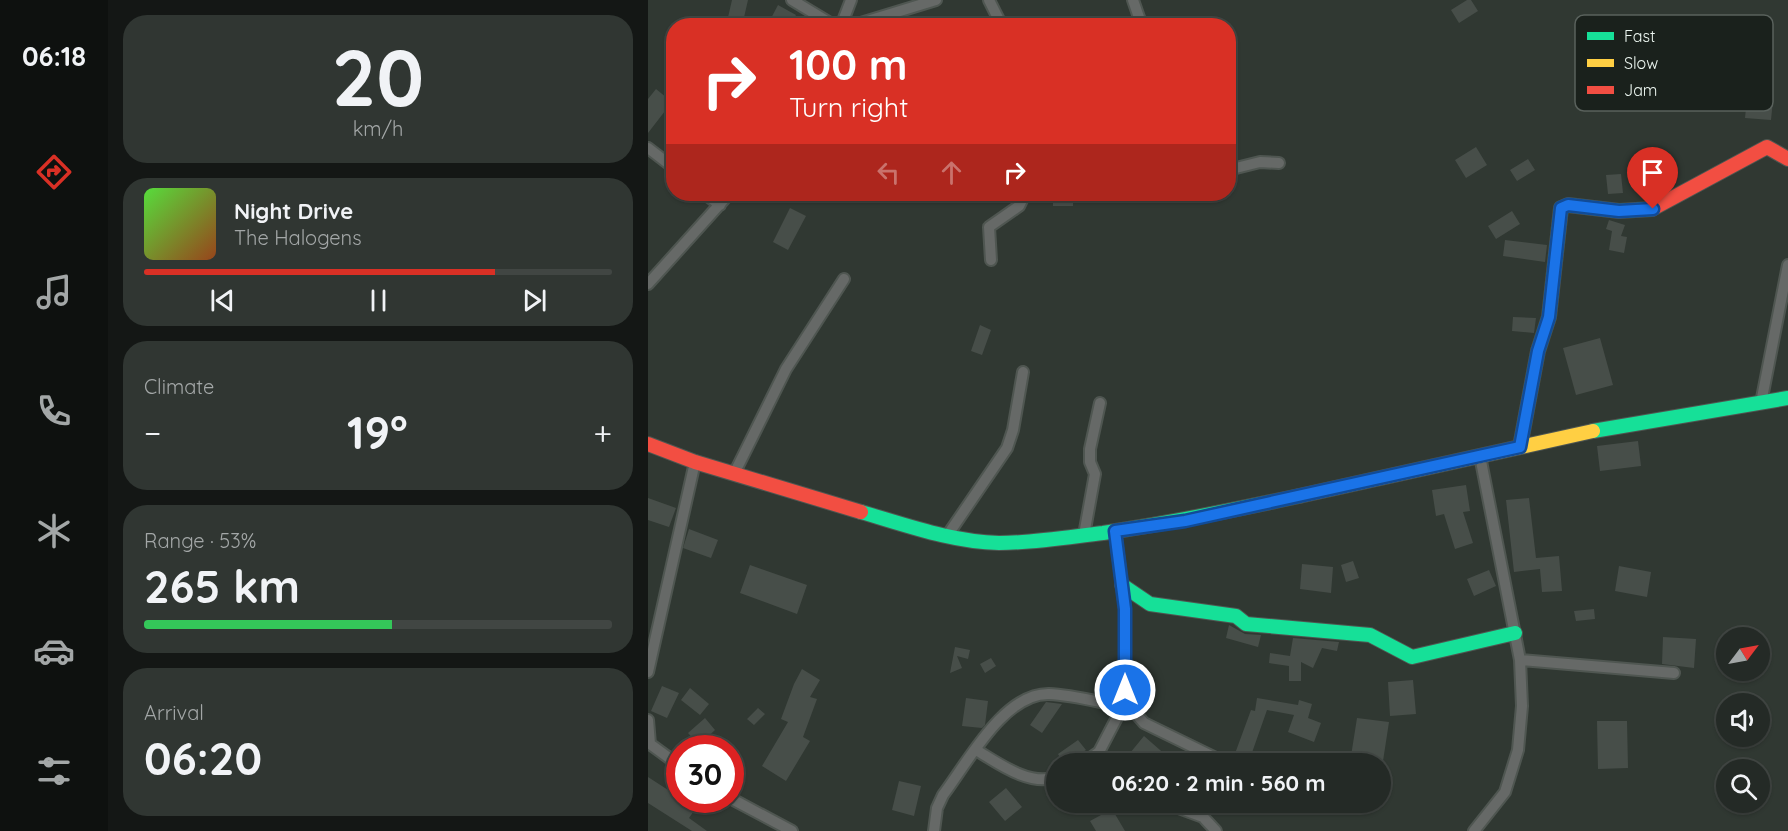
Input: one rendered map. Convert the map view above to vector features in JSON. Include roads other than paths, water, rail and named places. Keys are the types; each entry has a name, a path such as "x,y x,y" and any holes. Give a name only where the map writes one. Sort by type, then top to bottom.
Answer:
{"main road":[{"path":"1520,447 1538,351 1549,317 1561,208 1568,205 1619,211 1653,209 1767,147 1788,159"},
{"path":"648,444 695,462 946,536 999,543 1084,535 1185,521 1602,429 1788,398"},
{"path":"1122,585 1150,604 1236,616 1246,624 1370,635 1412,657 1515,633"}],"street":[{"path":"792,0 822,18"},
{"path":"844,18 851,0"},
{"path":"877,18 936,0"},
{"path":"989,0 998,18"},
{"path":"1133,0 1139,18"},
{"path":"648,148 666,162"},
{"path":"1236,168 1260,162 1279,163"},
{"path":"715,201 720,205"},
{"path":"648,284 723,201"},
{"path":"991,260 988,228 1020,206 1022,201"},
{"path":"1761,403 1788,265"},
{"path":"734,474 786,369 844,279"},
{"path":"946,536 1007,448 1013,430 1023,372"},
{"path":"1084,535 1095,474 1090,462 1090,449 1100,404"},
{"path":"1474,831 1505,792 1518,750 1522,706 1521,660 1480,456"},
{"path":"648,672 695,462"},
{"path":"1100,752 1127,707 1125,609 1115,531"},
{"path":"1521,660 1674,673"},
{"path":"934,831 937,808 976,750 1011,707 1034,696 1049,694 1127,707 1152,728 1205,753"},
{"path":"648,720 649,747 666,757"},
{"path":"976,750 1011,770 1036,779 1046,778"},
{"path":"744,806 787,830"},
{"path":"1192,813 1203,817 1216,831"}]}
